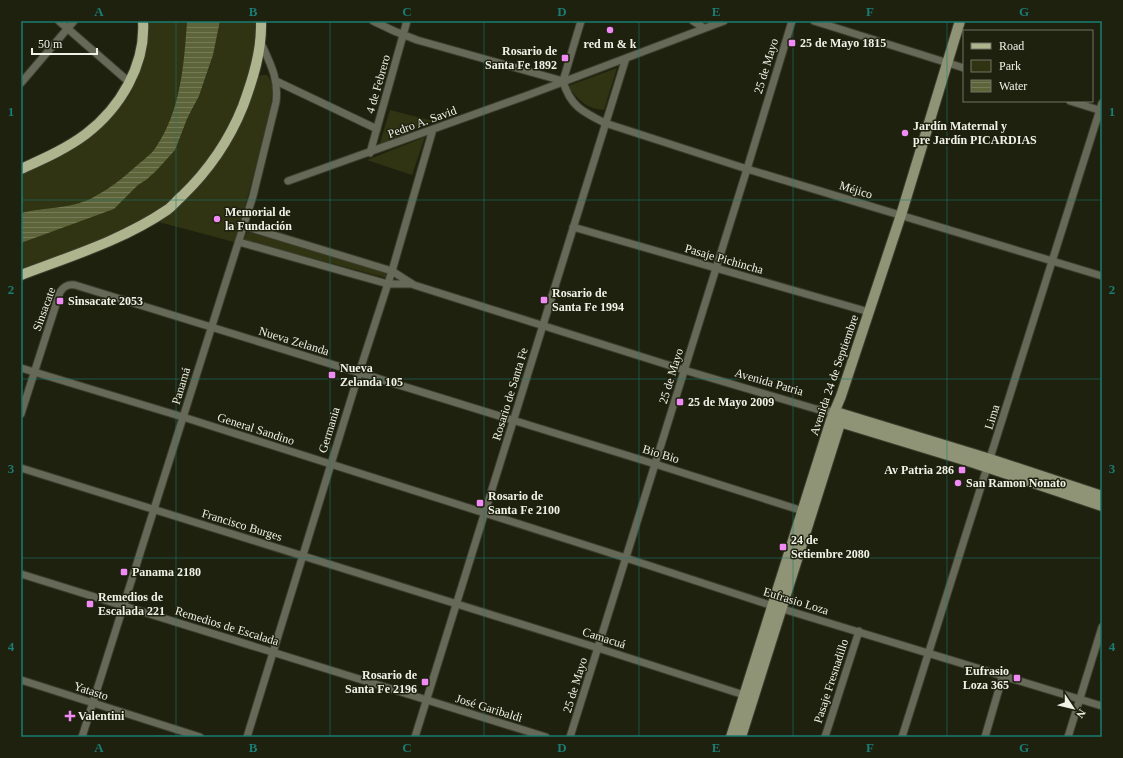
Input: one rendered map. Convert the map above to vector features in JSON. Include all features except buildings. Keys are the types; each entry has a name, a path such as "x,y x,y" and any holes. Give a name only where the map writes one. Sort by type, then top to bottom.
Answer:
{"main road":[{"path":"21,169 51,156 85,135 100,122 114,106 137,67 142,50 144,34 143,21"},
{"path":"21,275 119,238 142,226 168,209 196,182 229,137 249,90 256,65 260,41 260,21"},
{"name":"Avenida 24 de Septiembre","path":"731,737 744,695 778,608 836,435 837,417 841,396 901,215 960,21"},
{"name":"Avenida 24 de Septiembre","path":"742,737 803,511 837,417"},
{"name":"Avenida Patria","path":"837,417 1102,496"},
{"name":"Avenida Patria","path":"989,463 1102,506"}],"street":[{"path":"59,21 129,82"},
{"path":"21,83 74,21"},
{"path":"373,21 403,35 563,81 581,21"},
{"name":"4 de Febrero","path":"370,153 407,21"},
{"path":"693,21 704,28"},
{"name":"Pedro A. Savid","path":"288,181 370,153 531,94 724,21"},
{"name":"25 de Mayo","path":"570,737 792,21"},
{"path":"814,21 963,68"},
{"name":"Panamá","path":"82,737 253,196 276,102 277,92 274,73 260,41"},
{"name":"Rosario de Santa Fe","path":"415,737 626,58"},
{"path":"276,81 377,129"},
{"name":"Méjico","path":"563,81 566,93 572,102 591,116 605,123 747,169 1102,276"},
{"path":"1074,102 1101,108"},
{"name":"Lima","path":"902,737 1101,108"},
{"name":"Germania","path":"247,737 358,373 392,271 433,129"},
{"path":"244,226 392,271 414,284"},
{"name":"Pasaje Pichincha","path":"573,227 869,312"},
{"path":"239,242 388,284 414,284"},
{"name":"Nueva Zelanda","path":"69,284 513,420"},
{"name":"Sinsacate","path":"21,414 60,292 63,287 69,284"},
{"name":"Avenida Patria","path":"414,284 684,370 816,409 837,417"},
{"name":"General Sandino","path":"21,368 183,417 484,512"},
{"name":"Bio Bio","path":"513,420 803,511"},
{"name":"Francisco Burges","path":"21,468 456,604"},
{"name":"Eufrasio Loza","path":"484,512 778,608 1102,706"},
{"name":"Remedios de Escalada","path":"21,574 426,700"},
{"name":"Camacuá","path":"456,604 744,695"},
{"path":"1068,737 1102,627"},
{"name":"Pasaje Fresnadillo","path":"825,737 859,632"},
{"path":"985,737 1003,675"},
{"name":"Yatasto","path":"21,680 200,737"},
{"name":"José Garibaldi","path":"426,700 546,737"}],"green space":[{"path":"143,21 187,21 185,54 180,86 171,118 156,147 149,155 109,188 84,202 21,213 21,169 85,135 129,82"},
{"path":"220,21 261,21 261,24 240,112 196,182 142,226 21,275 21,243 114,209 138,185 146,180 182,128 194,106 209,68"},
{"path":"617,68 604,110 593,108 583,103 575,96 568,86"},
{"path":"267,75 272,85 268,121 234,242 155,221 169,212 248,105 259,76"},
{"path":"390,110 433,121 379,146"},
{"path":"425,137 412,175 367,160"},
{"path":"247,232 389,271 387,278 244,240"}],"water":[{"path":"187,21 220,21 213,55 199,96 187,119 175,150 156,171 138,185 114,209 21,243 21,213 84,202 119,180 154,150 171,118 176,102 180,86"}],"place":[{"name":"red m & k","path":"610,30"},
{"name":"25 de Mayo 1815","path":"792,43"},
{"name":"Rosario de Santa Fe 1892","path":"565,58"},
{"name":"Jardín Maternal y pre Jardín PICARDIAS","path":"905,133"},
{"name":"Memorial de la Fundación","path":"217,219"},
{"name":"Rosario de Santa Fe 1994","path":"544,300"},
{"name":"Sinsacate 2053","path":"60,301"},
{"name":"Nueva Zelanda 105","path":"332,375"},
{"name":"25 de Mayo 2009","path":"680,402"},
{"name":"Av Patria 286","path":"962,470"},
{"name":"San Ramon Nonato","path":"958,483"},
{"name":"Rosario de Santa Fe 2100","path":"480,503"},
{"name":"24 de Setiembre 2080","path":"783,547"},
{"name":"Panama 2180","path":"124,572"},
{"name":"Remedios de Escalada 221","path":"90,604"},
{"name":"Eufrasio Loza 365","path":"1017,678"},
{"name":"Rosario de Santa Fe 2196","path":"425,682"},
{"name":"Valentini","path":"70,716"}]}
